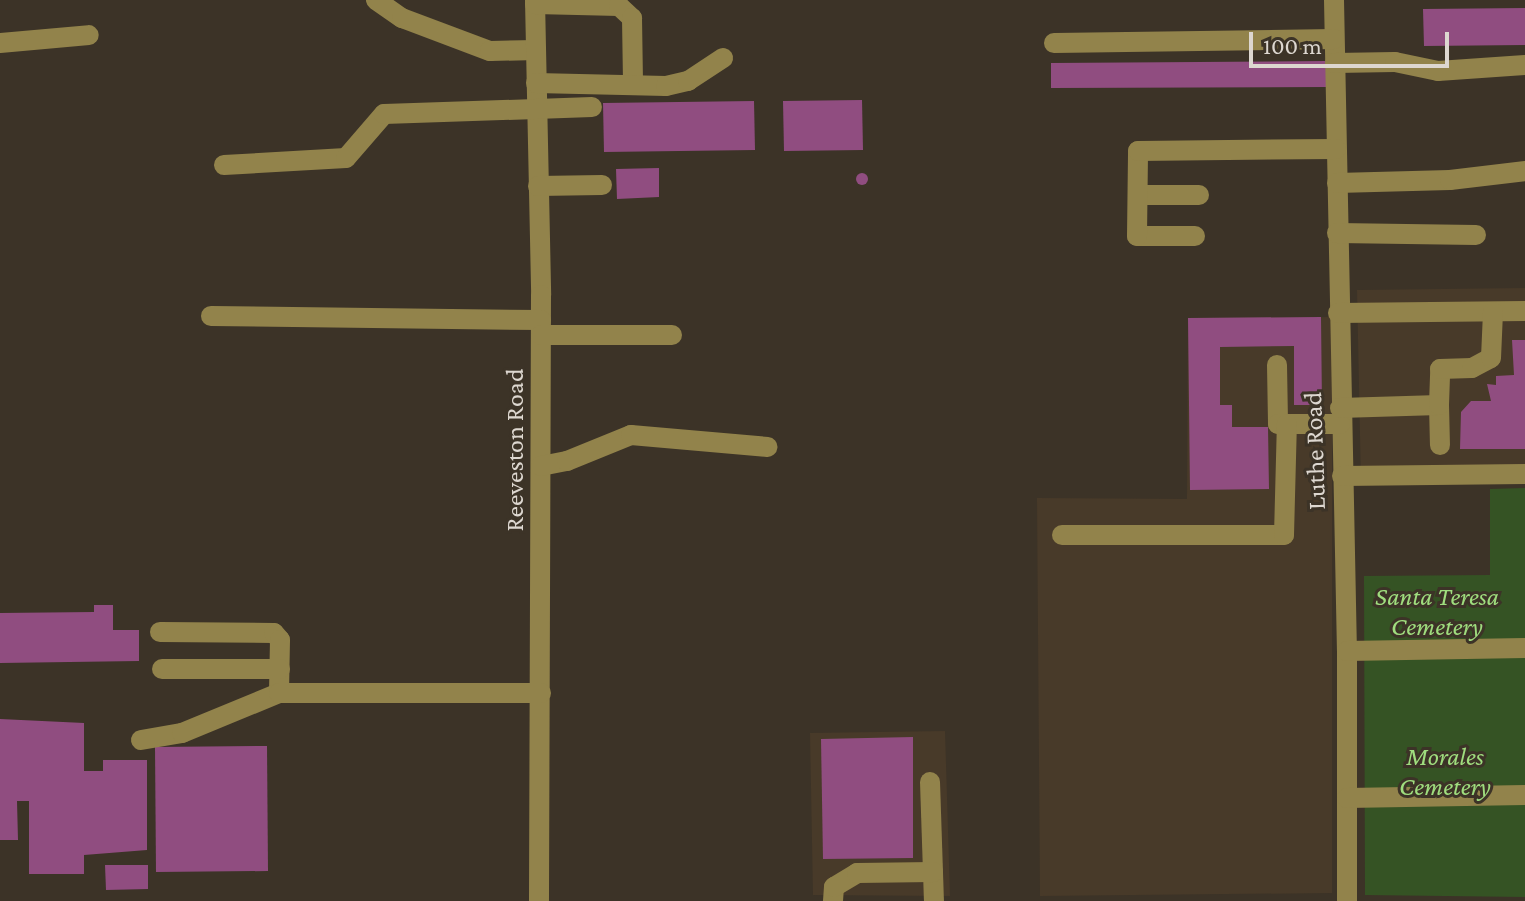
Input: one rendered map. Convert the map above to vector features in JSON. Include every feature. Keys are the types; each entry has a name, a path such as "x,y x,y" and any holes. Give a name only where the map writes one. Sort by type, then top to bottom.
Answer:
{"street":[{"path":"376,0 402,18 490,51 536,50"},
{"name":"Luthe Road","path":"1334,0 1347,651 1347,901"},
{"path":"535,2 591,1 619,6 632,18 633,84"},
{"name":"Reeveston Road","path":"535,2 541,327 539,901"},
{"path":"0,43 89,35"},
{"path":"1054,43 1334,39"},
{"path":"536,83 688,81 723,58"},
{"path":"1335,63 1395,62 1438,71 1525,65"},
{"path":"224,165 346,158 384,114 592,107"},
{"path":"1195,236 1137,236 1138,151 1336,149"},
{"path":"1337,183 1450,180 1525,171"},
{"path":"538,186 602,185"},
{"path":"1138,195 1199,195"},
{"path":"1337,233 1476,235"},
{"path":"1338,313 1525,311"},
{"path":"1440,445 1440,369 1472,368 1491,358 1493,312"},
{"path":"211,316 541,327 672,335"},
{"path":"1277,365 1278,424 1439,405"},
{"path":"1062,535 1284,535 1287,424"},
{"path":"541,466 567,461 631,435 767,447"},
{"path":"1342,476 1525,474"},
{"path":"160,632 274,633 280,640 279,693"},
{"path":"1347,651 1525,648"},
{"path":"162,669 280,669"},
{"path":"141,740 182,733 279,693 541,693"},
{"path":"930,782 934,901"},
{"path":"1347,798 1525,795"},
{"path":"833,901 834,887 857,873 933,872"}],"shaded area":[{"path":"1525,288 1525,480 1361,483 1357,290"},
{"path":"1332,317 1332,893 1040,896 1037,498 1187,499 1188,318"},
{"path":"945,731 950,896 813,895 810,733"}],"green space":[{"name":"Morales Cemetery","path":"1525,488 1525,897 1365,895 1364,576 1490,575 1490,489"}],"building":[{"path":"1525,8 1525,45 1424,46 1423,9"},
{"path":"1326,61 1326,87 1051,88 1051,63"},
{"path":"862,100 863,150 784,151 783,101"},
{"path":"754,101 755,150 604,152 603,103"},
{"path":"659,168 659,197 617,199 616,169"},
{"path":"862,173 868,179 862,185 856,179"},
{"path":"1321,317 1322,405 1294,405 1294,346 1220,347 1220,405 1232,405 1232,427 1268,427 1269,489 1190,490 1188,318"},
{"path":"1512,340 1525,340 1525,449 1460,449 1461,412 1471,401 1491,401 1487,384 1496,385 1496,376 1514,375"},
{"path":"94,605 113,605 113,630 139,630 139,661 0,663 0,613 94,612"},
{"path":"0,719 84,723 84,771 103,771 103,760 147,760 147,850 84,855 84,874 29,874 29,801 17,801 18,840 0,840"},
{"path":"913,737 913,858 823,859 821,739"},
{"path":"267,746 268,871 156,872 155,747"},
{"path":"105,865 148,865 148,889 106,890"}],"park label":[{"name":"Santa Teresa Cemetery","path":"1437,612"}]}
